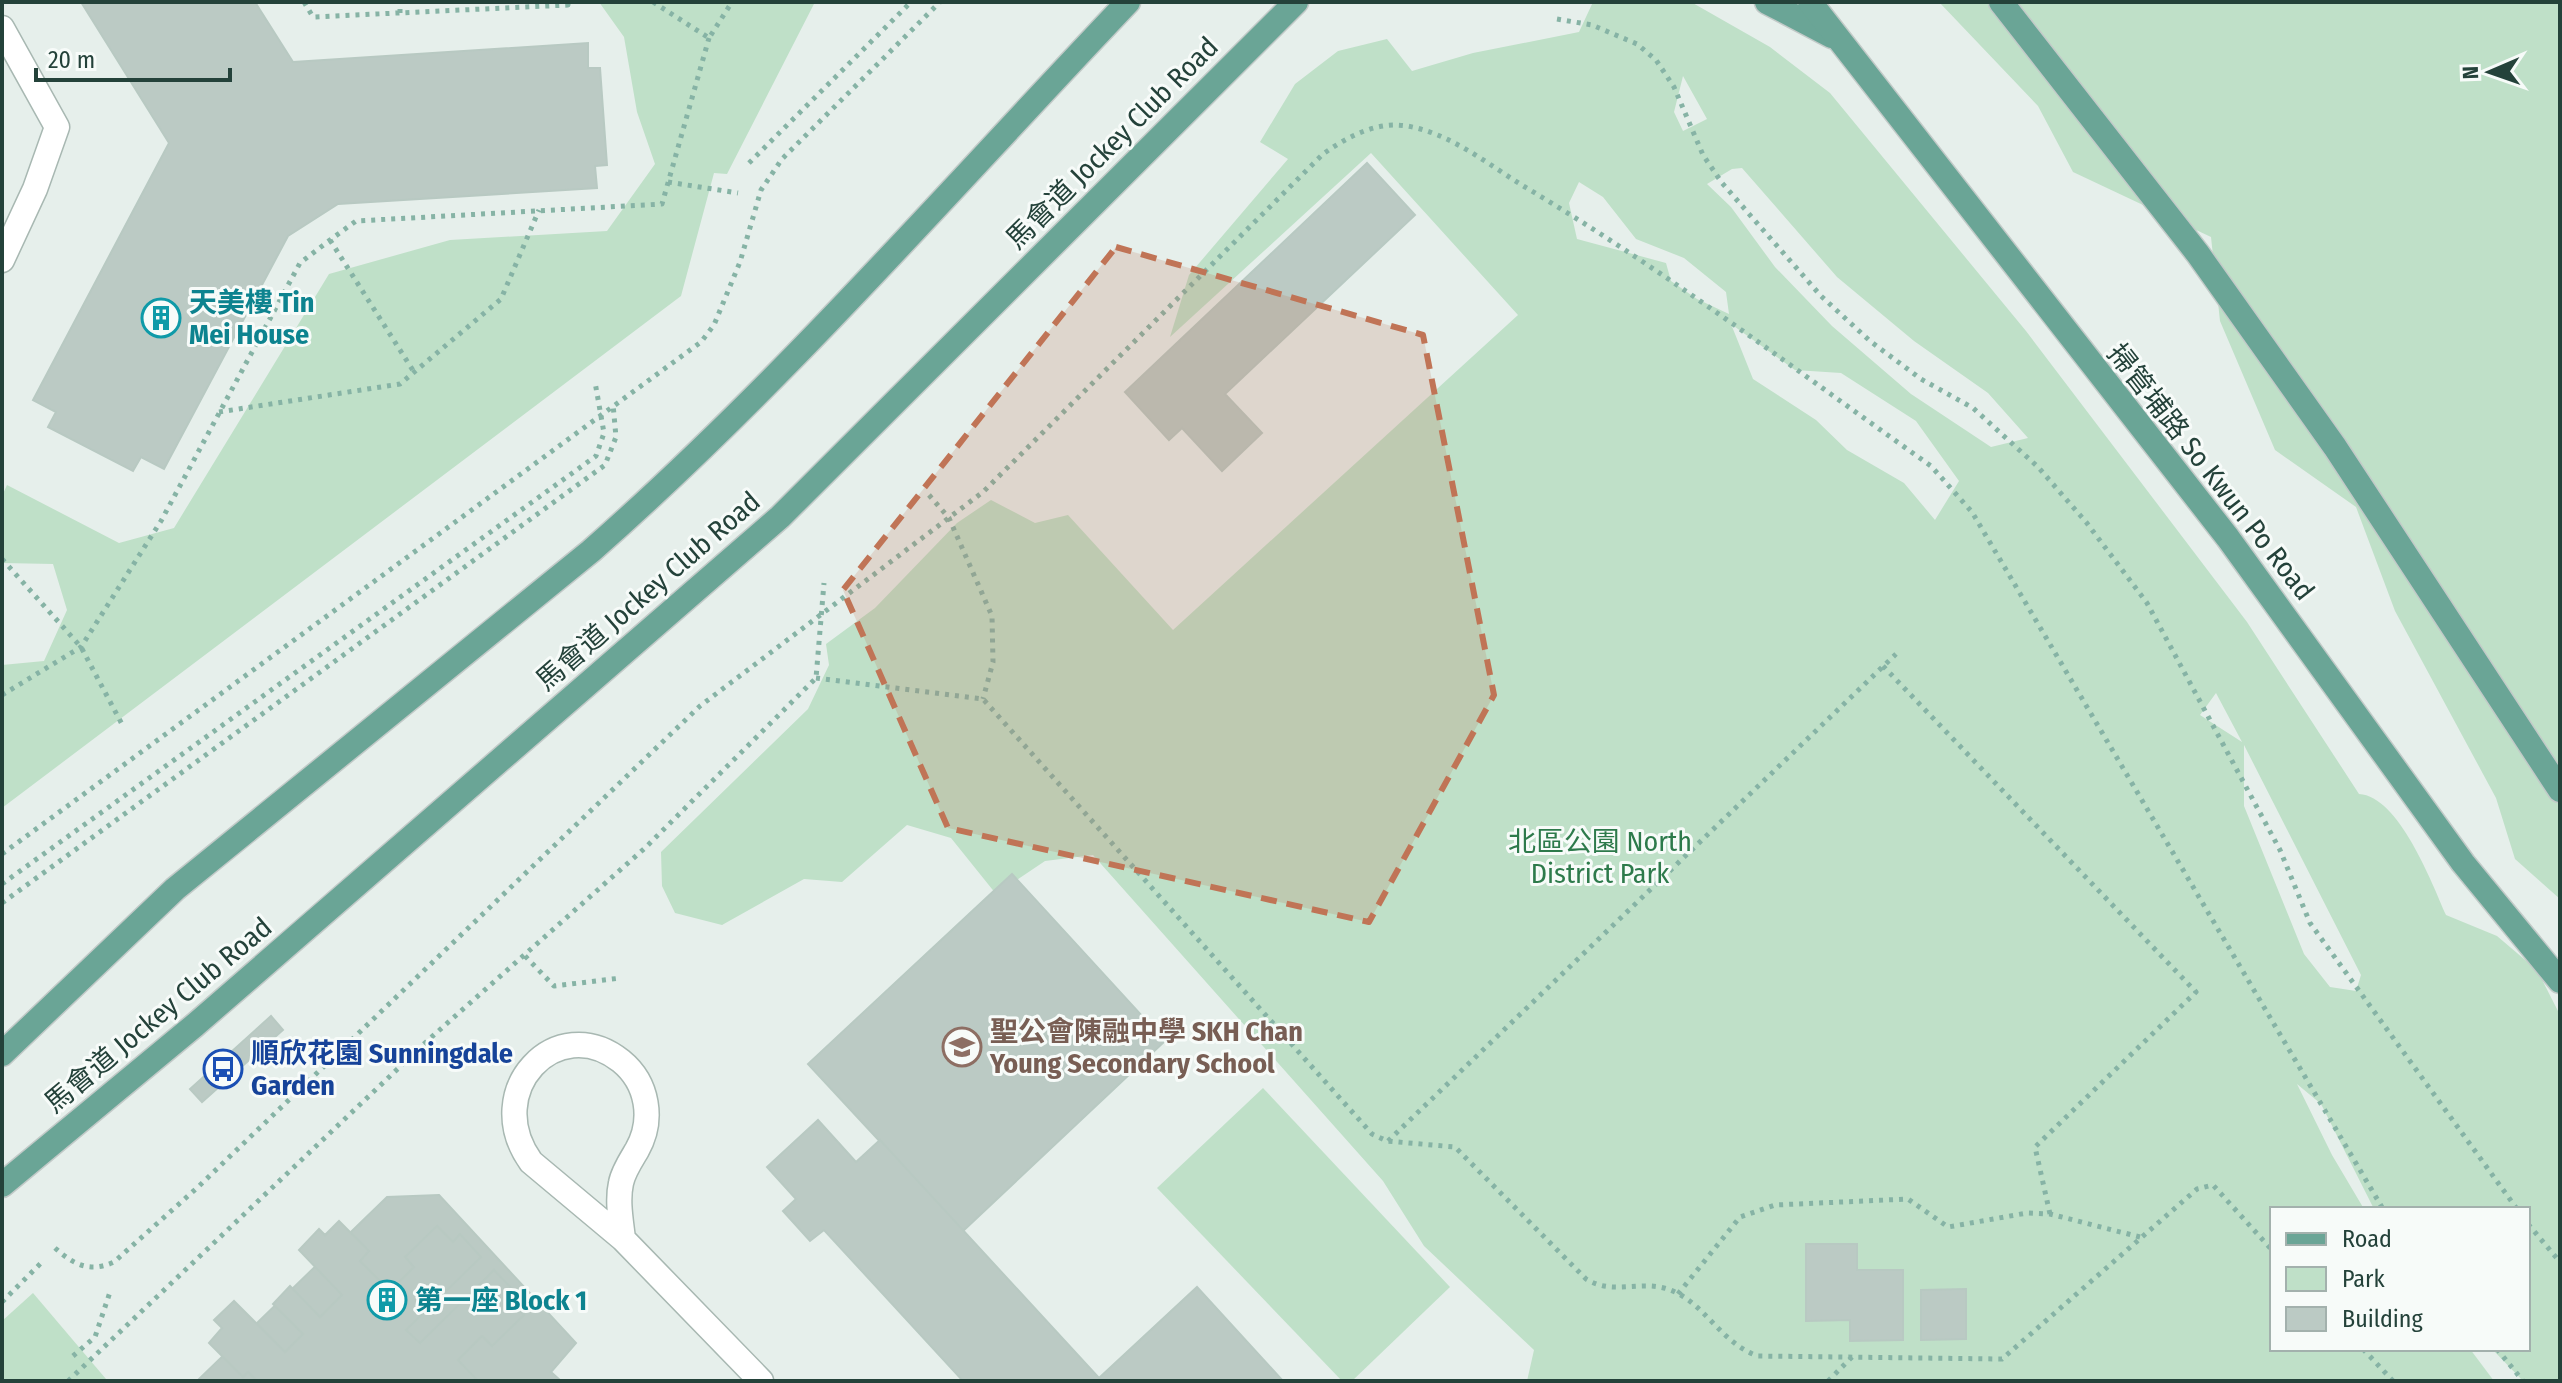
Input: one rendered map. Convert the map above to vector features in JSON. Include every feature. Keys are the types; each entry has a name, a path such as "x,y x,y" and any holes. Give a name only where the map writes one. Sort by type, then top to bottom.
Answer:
{"main road":[{"path":"2,1054 175,889 559,578 657,493 729,422 1128,2"},
{"name":"馬會道 Jockey Club Road","path":"2,1185 219,1004 780,517 1296,2"},
{"path":"1767,2 1842,41"},
{"name":"掃管埔路 So Kwun Po Road","path":"1810,2 2228,538 2463,863 2560,981"},
{"path":"2001,2 2198,254 2335,447 2560,790"}],"street":[{"path":"2,28 57,127 35,189 2,260"},
{"path":"623,1239 621,1181 646,1128 645,1095 629,1067 615,1057 579,1046 562,1049 546,1055 524,1075 513,1104 515,1136 531,1162 623,1239 761,1381"}],"path":[{"path":"304,2 313,17 568,5 568,2"},
{"path":"400,2 400,13"},
{"path":"653,2 709,38"},
{"path":"2,695 81,647 161,521 300,263 356,221 662,204 709,38 732,2"},
{"path":"749,163 911,2"},
{"path":"2,854 701,342 714,325 740,262 761,190 775,169 940,2"},
{"path":"1557,19 1592,25 1637,44 1656,60 1674,87 1703,155 1722,183 1821,296 1870,341 1921,379 1973,408 2038,467 2086,522 2147,603 2280,850 2310,923 2516,1207"},
{"path":"55,1248 69,1260 86,1267 99,1269 114,1262 198,1187 700,706 983,492 1323,154 1349,135 1384,126 1406,125 1441,136 1611,238 1931,466 1972,512 2382,1207"},
{"path":"668,182 738,193"},
{"path":"219,412 400,384 501,299 539,210"},
{"path":"330,240 414,372"},
{"path":"2,884 596,456 604,433 595,382"},
{"path":"2,903 605,465 616,437 613,404"},
{"path":"929,495 949,518 992,616 993,662 983,699"},
{"path":"2,559 81,647 124,728"},
{"path":"68,1381 426,1042 645,848 816,678 824,583"},
{"path":"1387,1141 1896,654"},
{"path":"1883,666 2196,992 2035,1147 2050,1214"},
{"path":"816,678 983,699 1372,1134 1387,1141 1455,1147 1586,1279 1600,1288 1664,1288 1689,1299 1737,1349 1758,1356 2002,1359 2197,1189 2213,1185 2270,1248"},
{"path":"525,956 554,986 621,978"},
{"path":"1678,1294 1740,1217 1775,1205 1908,1199 1948,1227 2027,1213 2050,1214 2141,1237"},
{"path":"2530,1226 2560,1262"},
{"path":"2,1302 42,1262"},
{"path":"73,1356 95,1337 110,1292"},
{"path":"2365,1351 2393,1381"},
{"path":"2499,1351 2523,1381"},
{"path":"1828,1381 1852,1357"}],"highlighted area":[{"path":"1116,247 1423,335 1494,695 1369,922 948,828 843,590"}],"green space":[{"path":"599,2 815,2 727,174 714,173 681,296 2,808 2,665 44,661 67,610 53,564 2,563 2,496 7,485 119,543 174,528 329,274 450,240 607,231 655,164 637,112 624,37"},
{"name":"北區公園 North District Park","path":"1593,2 1691,2 1770,47 1830,93 2026,331 2247,622 2359,794 2374,798 2388,809 2400,825 2423,863 2446,915 2497,936 2537,970 2560,1015 2560,1381 2523,1381 2494,1351 2530,1351 2530,1207 2373,1207 2321,1104 2297,1084 2332,1155 2363,1207 2270,1207 2270,1351 2472,1351 2494,1381 1527,1381 1534,1350 1424,1246 1383,1181 1093,855 1045,861 996,894 951,838 907,825 842,882 804,879 722,925 675,913 662,886 661,852 808,709 829,665 826,644 875,608 957,523 991,500 1035,523 1068,515 1173,630 1518,315 1371,153 1170,337 1189,275 1288,159 1260,142 1295,84 1338,51 1387,39 1412,71 1473,53 1579,32","holes":["1683,76 1707,119 1683,131 1674,112","1742,168 1837,277 1914,341 1988,393 2028,438 1991,447 1911,394 1832,326 1775,267 1731,207 1707,184 1732,169","1579,182 1603,197 1636,239 1684,258 1726,292 1729,314 1697,299 1671,281 1666,263 1577,239 1569,203","1731,324 1795,370 1841,373 1916,421 1959,481 1935,520 1904,483 1847,450 1816,420 1753,379","2216,693 2242,742 2200,715","2244,745 2361,975 2356,991 2330,987 2304,954 2244,806"]},
{"path":"1939,2 2560,2 2560,899 2515,859 2496,798 2395,611 2356,507 2275,450 2220,321 2211,237 2073,172 2038,106"},
{"path":"1263,1088 1450,1287 1352,1381 1342,1381 1157,1188"},
{"path":"33,1293 106,1379 104,1381 2,1381 2,1321"}],"building":[{"name":"天美樓 Tin Mei House","path":"81,2 255,2 293,62 588,43 588,68 600,68 607,165 595,166 597,188 338,204 288,236 164,469 141,457 133,471 48,427 56,412 33,400 169,143"},
{"path":"1367,163 1415,215 1225,394 1262,433 1222,471 1182,428 1169,440 1125,392"},
{"path":"1012,874 1165,1041 963,1231 808,1064"},
{"path":"271,1016 283,1030 202,1102 190,1089"},
{"path":"818,1120 856,1162 880,1140 1099,1378 1197,1287 1283,1381 963,1381 824,1230 810,1241 783,1211 796,1199 767,1167"},
{"path":"439,1195 576,1343 551,1372 561,1381 197,1381 387,1197"},
{"name":"第一座 Block 1","path":"339,1221 369,1251 360,1261 390,1291 414,1267 405,1257 437,1226 453,1242 460,1234 481,1257 406,1330 420,1343 494,1270 514,1291 507,1298 524,1315 492,1346 482,1336 458,1360 478,1381 257,1381 248,1372 243,1377 209,1343 222,1328 214,1320 234,1301 285,1352 303,1334 273,1304 290,1286 320,1317 342,1295 299,1250 319,1229 325,1235"},
{"path":"1806,1244 1857,1244 1857,1270 1903,1270 1903,1340 1850,1341 1850,1320 1806,1321"},
{"path":"1966,1289 1966,1339 1921,1340 1921,1290"}],"place":[{"name":"天美樓 Tin Mei House","path":"161,318"},
{"name":"聖公會陳融中學 SKH Chan Young Secondary School","path":"962,1047"},
{"name":"順欣花園 Sunningdale Garden","path":"223,1069"},
{"name":"第一座 Block 1","path":"387,1300"}]}
